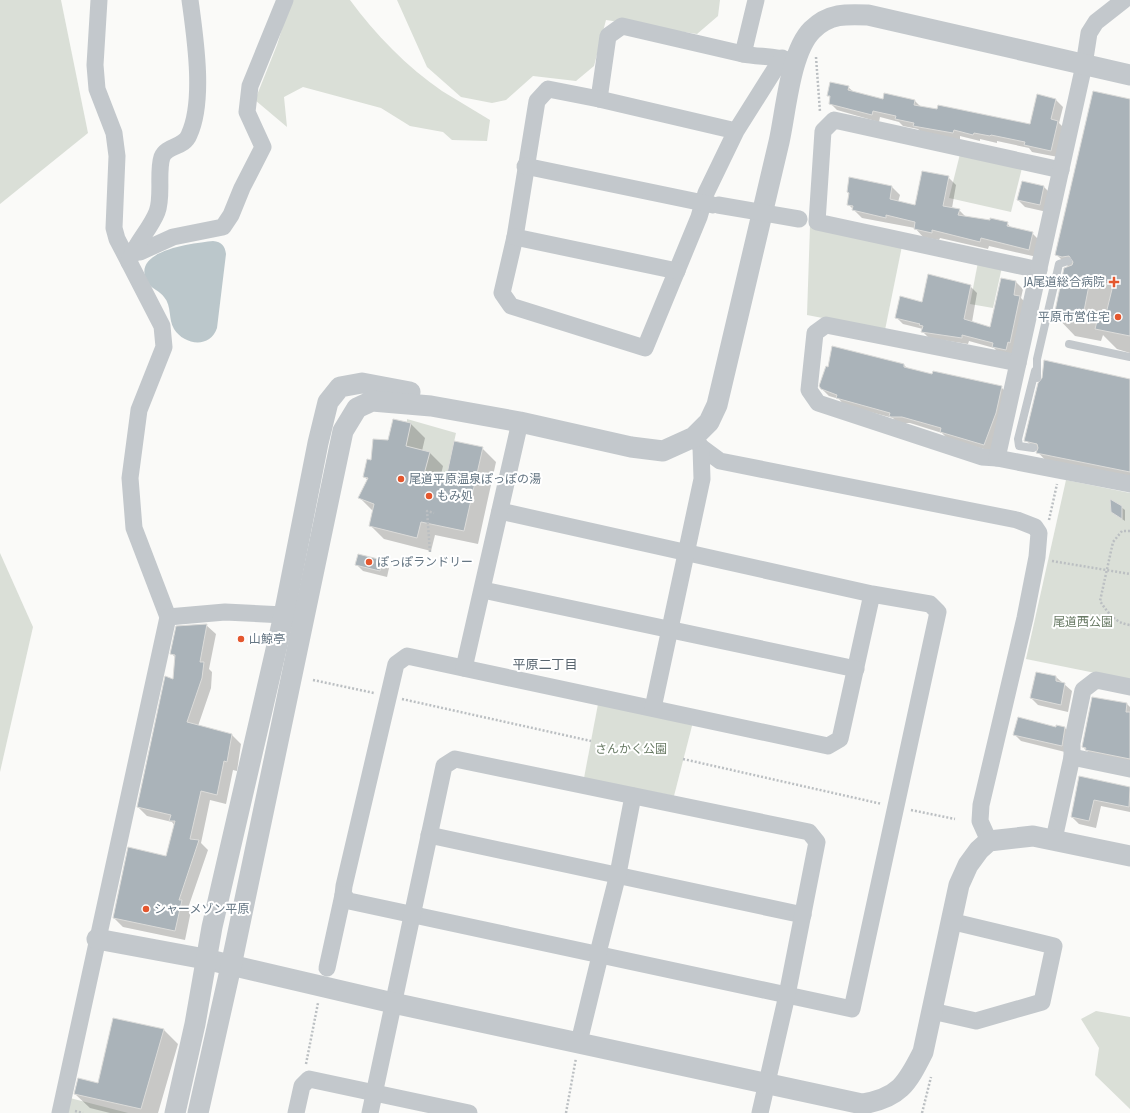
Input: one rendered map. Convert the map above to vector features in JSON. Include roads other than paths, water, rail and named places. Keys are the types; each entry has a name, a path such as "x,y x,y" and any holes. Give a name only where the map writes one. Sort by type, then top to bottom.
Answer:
{"street":[{"path":"60,1113 168,617 134,528 130,478 139,410 164,347 162,326 131,256 117,239 114,228 116,148 114,133 97,89 95,65 100,0"},
{"path":"131,256 158,211 162,157 168,149 182,145 189,137 194,123 197,103 197,49 190,0"},
{"path":"131,256 173,237 223,227 231,216 242,188 263,146 247,112 250,86 285,0"},
{"path":"743,54 756,0"},
{"path":"997,458 1084,65 1089,33 1096,22 1124,0"},
{"path":"736,131 548,89 537,101 525,166 515,237 502,293 511,306 646,348 677,271 710,205 706,193 736,131 788,60 814,28 824,21 842,14 868,16 1066,59 1084,65 1130,75"},
{"path":"598,99 608,36 622,26 743,54 788,60"},
{"path":"653,708 685,552 702,479 697,442 717,405 781,133 788,60"},
{"path":"817,222 822,131 834,120 1061,170"},
{"path":"525,166 710,205 817,222 1039,270"},
{"path":"515,237 677,271"},
{"path":"1018,363 826,325 815,333 810,390 818,403 982,457 997,458 1130,484"},
{"path":"175,1113 195,1024 205,959 284,615 318,443 328,402 340,387 362,383 468,403 520,422"},
{"path":"198,1113 231,966 343,431 357,408 372,401 431,406 520,422 631,447 663,451 697,442"},
{"path":"464,668 483,590 520,422"},
{"path":"697,442 720,461 1017,520 1036,527 1039,533 1034,573 981,805 980,821 989,841"},
{"path":"343,895 349,901 598,953 852,1009 938,612 930,604 872,594 500,511"},
{"path":"303,523 323,528"},
{"path":"483,590 856,669"},
{"path":"327,968 396,664 407,656 828,746 840,739 872,594"},
{"path":"168,617 225,612 284,615"},
{"path":"1054,840 1072,757 1072,743 1083,690 1096,680 1130,687"},
{"path":"1072,757 1130,769"},
{"path":"370,1113 444,766 455,759 808,832 817,842 803,915 760,1113"},
{"path":"579,1042 599,960 598,953 618,874 633,796"},
{"path":"429,834 803,915"},
{"path":"97,939 205,959 393,1003 862,1104 880,1101 900,1090 913,1071 923,1052 950,921 959,885 968,865 979,850 989,841 1033,836 1130,856"},
{"path":"932,1011 976,1021 1042,1002 1054,946 950,921"},
{"path":"296,1113 302,1086 309,1079 469,1113"}],"lane":[{"path":"1033,448 1019,446 1018,439 1038,359 1059,264 1068,261"},
{"path":"1069,344 1130,357"},
{"path":"1037,378 1038,359"}],"place":[{"name":"JA尾道総合病院","path":"1114,282"},
{"name":"平原市営住宅","path":"1118,317"},
{"name":"尾道平原温泉ぽっぽの湯","path":"401,479"},
{"name":"もみ処","path":"429,496"},
{"name":"ぽっぽランドリー","path":"369,562"},
{"name":"山鯨亭","path":"241,639"},
{"name":"シャーメゾン平原","path":"146,909"}],"district":[{"name":"平原二丁目","path":"545,664"}],"park label":[{"name":"尾道西公園","path":"1083,622"},
{"name":"さんかく公園","path":"631,749"}]}
